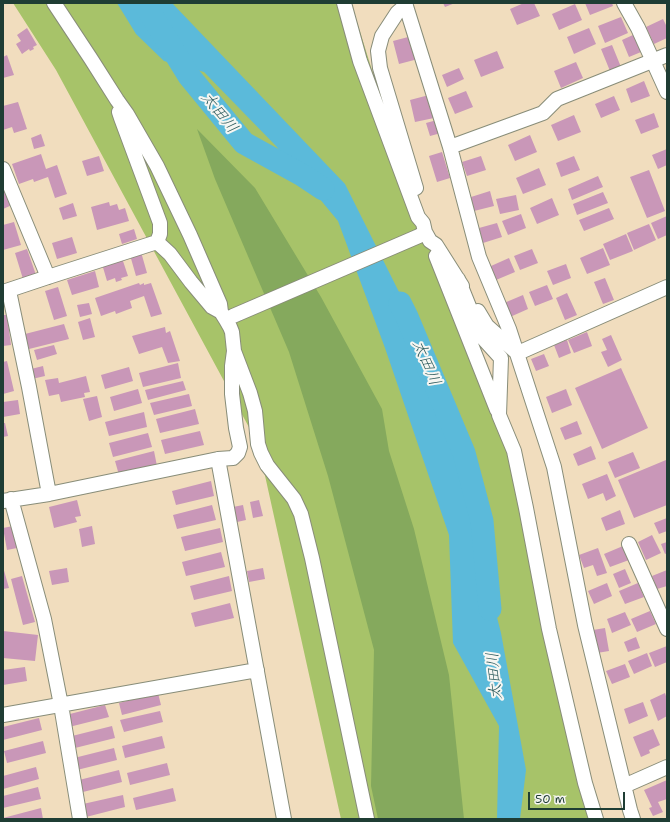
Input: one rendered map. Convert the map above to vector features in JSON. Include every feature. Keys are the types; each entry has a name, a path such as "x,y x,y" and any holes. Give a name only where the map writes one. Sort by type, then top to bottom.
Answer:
{"street":[{"path":"54,3 127,114 156,166 190,235 220,304 227,316 234,351 250,393 255,411 258,444 261,453 267,465 294,499 301,514 312,558 367,819"},
{"path":"344,3 360,61 424,233 514,450 549,629 596,819"},
{"path":"624,3 638,28 667,92"},
{"path":"405,4 397,13 382,36 378,51 380,68 424,216 424,233 436,245 487,326 518,353"},
{"path":"405,4 450,148 479,257 518,353 554,467 585,625 633,819"},
{"path":"450,148 543,113 558,99 667,55"},
{"path":"117,100 121,118 160,223 160,234 157,242"},
{"path":"3,169 48,277"},
{"path":"227,316 424,233"},
{"path":"49,494 28,387 6,292 157,242"},
{"path":"157,242 170,254 212,307 227,316"},
{"path":"458,279 481,336 501,358 500,415"},
{"path":"518,353 667,287"},
{"path":"80,819 61,705 44,619 7,500 49,494 218,459 233,458 238,453 240,447 232,394 232,366 234,351"},
{"path":"218,459 284,819"},
{"path":"629,544 667,629"},
{"path":"3,715 256,670"},
{"path":"624,786 667,768"}],"green space":[{"path":"13,3 351,3 418,217 514,451 600,819 341,819 258,444 56,70"},
{"path":"197,129 255,188 321,297 382,409 389,451 414,529 449,675 464,819 378,819 371,786 374,650 328,476 289,352 215,179"}],"water":[{"path":"117,3 172,3 345,184 400,294 458,464 501,633 526,770 520,819 497,819 499,726 453,643 449,535 385,348 338,221 276,146 204,72 164,61 136,34"}],"building":[{"path":"443,3 455,3 445,7"},
{"path":"524,3 534,3 540,16 517,25 510,9"},
{"path":"585,3 612,3 613,6 590,15"},
{"path":"575,4 582,20 559,30 552,14"},
{"path":"621,17 628,33 605,43 598,26"},
{"path":"663,19 667,27 667,38 654,44 646,27"},
{"path":"27,28 37,45 33,47 34,49 30,51 29,49 22,54 16,44 21,41 17,35"},
{"path":"589,28 596,44 574,54 567,37"},
{"path":"633,35 641,52 629,57 622,40"},
{"path":"412,36 418,59 399,64 393,41"},
{"path":"612,45 621,67 610,71 601,49"},
{"path":"497,51 504,68 481,77 474,60"},
{"path":"7,55 14,75 3,78 3,57"},
{"path":"576,62 583,78 561,88 554,71"},
{"path":"459,68 464,79 447,87 442,75"},
{"path":"644,81 650,96 631,103 626,89"},
{"path":"466,91 473,107 455,114 448,98"},
{"path":"429,95 434,118 415,122 410,100"},
{"path":"614,96 620,110 601,118 595,104"},
{"path":"18,102 27,129 14,133 12,127 3,130 3,106"},
{"path":"654,113 659,127 641,134 635,120"},
{"path":"574,115 581,132 558,141 551,125"},
{"path":"437,120 441,133 430,136 426,123"},
{"path":"41,134 45,146 34,149 31,138"},
{"path":"530,135 537,152 515,161 508,145"},
{"path":"667,149 667,165 658,169 652,155"},
{"path":"442,152 450,178 437,182 429,156"},
{"path":"41,154 46,169 57,165 67,194 55,198 48,177 34,182 33,179 19,184 12,164"},
{"path":"99,156 104,171 87,176 82,161"},
{"path":"481,156 486,170 467,176 462,162"},
{"path":"574,156 580,170 561,177 556,163"},
{"path":"539,168 546,185 523,194 516,178"},
{"path":"649,170 665,211 647,218 630,177"},
{"path":"598,176 603,187 572,200 568,189"},
{"path":"3,183 12,205 3,209"},
{"path":"490,191 494,206 474,211 471,197"},
{"path":"603,192 608,203 577,215 573,204"},
{"path":"516,195 519,210 500,214 496,199"},
{"path":"552,198 559,215 537,224 530,208"},
{"path":"109,202 110,206 117,204 119,210 125,208 129,221 97,230 91,207"},
{"path":"73,203 77,216 63,220 59,208"},
{"path":"609,208 614,219 584,231 579,220"},
{"path":"521,214 526,228 508,235 502,221"},
{"path":"667,216 667,235 658,239 651,223"},
{"path":"14,222 21,245 3,250 3,225"},
{"path":"497,223 502,237 483,243 479,228"},
{"path":"649,224 656,240 634,250 627,233"},
{"path":"134,229 137,239 122,244 119,234"},
{"path":"626,234 633,251 610,260 603,244"},
{"path":"72,237 77,253 57,259 52,243"},
{"path":"603,248 610,265 587,274 580,258"},
{"path":"27,249 36,275 23,279 15,253"},
{"path":"532,249 538,263 520,270 514,256"},
{"path":"141,252 147,273 136,276 130,255"},
{"path":"122,258 128,276 121,278 122,280 116,282 115,278 107,281 102,264"},
{"path":"509,258 515,272 496,280 491,266"},
{"path":"566,264 571,278 553,285 547,271"},
{"path":"95,271 99,287 72,295 67,280"},
{"path":"605,278 614,300 603,304 594,282"},
{"path":"139,283 140,285 144,283 144,285 151,283 162,314 151,317 144,296 130,301 132,308 116,314 115,311 101,316 95,298"},
{"path":"547,285 553,299 535,306 529,292"},
{"path":"58,287 67,316 54,320 45,291"},
{"path":"567,293 577,315 565,320 556,298"},
{"path":"523,295 528,309 510,317 504,303"},
{"path":"89,303 92,314 80,317 77,305"},
{"path":"3,315 7,315 11,345 3,346"},
{"path":"90,318 95,337 83,340 78,322"},
{"path":"64,324 69,339 29,349 25,334"},
{"path":"165,327 166,333 170,331 180,361 168,363 162,347 139,354 132,336"},
{"path":"587,332 592,346 574,353 568,340"},
{"path":"611,335 622,360 608,367 601,352 607,350 602,339"},
{"path":"567,340 571,353 559,358 554,345"},
{"path":"54,345 57,354 37,360 34,350"},
{"path":"544,354 549,366 536,371 531,359"},
{"path":"7,361 14,391 3,394 3,362"},
{"path":"178,363 181,378 143,387 139,373"},
{"path":"43,366 45,376 32,379 31,369"},
{"path":"129,367 133,381 105,389 101,375"},
{"path":"621,368 648,428 602,449 575,388"},
{"path":"86,376 90,392 84,393 85,397 61,402 59,394 49,396 45,380 58,378 59,383"},
{"path":"183,381 186,390 148,400 145,390"},
{"path":"138,389 142,403 114,411 110,397"},
{"path":"566,389 572,405 552,413 546,397"},
{"path":"189,394 192,406 154,415 150,403"},
{"path":"97,396 102,417 89,421 83,399"},
{"path":"18,400 20,414 3,417 3,402"},
{"path":"195,409 199,424 160,433 156,419"},
{"path":"144,412 147,427 109,436 105,422"},
{"path":"577,421 582,434 565,440 560,428"},
{"path":"3,423 5,423 8,436 3,437"},
{"path":"200,431 204,445 165,454 161,440"},
{"path":"148,433 152,447 113,457 109,443"},
{"path":"591,446 596,459 578,466 573,454"},
{"path":"154,451 157,466 119,475 115,461"},
{"path":"633,452 640,468 615,478 608,462"},
{"path":"666,460 667,505 634,518 618,480"},
{"path":"607,474 616,496 606,501 603,493 588,499 582,484"},
{"path":"211,481 214,496 176,505 172,491"},
{"path":"77,500 81,516 75,517 77,522 54,528 49,507"},
{"path":"259,500 263,516 253,518 250,502"},
{"path":"212,505 216,520 177,529 173,515"},
{"path":"243,505 246,520 237,522 233,507"},
{"path":"620,510 625,524 606,531 601,518"},
{"path":"667,518 667,531 659,534 654,523"},
{"path":"13,526 17,548 7,550 3,528"},
{"path":"92,526 95,544 82,547 79,529"},
{"path":"220,528 223,542 185,551 181,537"},
{"path":"652,535 661,553 646,560 638,542"},
{"path":"667,542 667,553 665,554 661,544"},
{"path":"623,546 629,560 610,567 604,554"},
{"path":"598,548 607,573 597,576 593,565 584,568 579,555"},
{"path":"221,552 225,567 186,576 182,562"},
{"path":"3,567 9,588 3,589"},
{"path":"67,568 69,582 52,585 49,571"},
{"path":"263,568 265,579 249,582 247,571"},
{"path":"625,569 631,583 619,588 613,574"},
{"path":"667,570 667,586 657,589 652,576"},
{"path":"22,576 35,622 23,625 11,579"},
{"path":"229,576 232,591 194,600 190,586"},
{"path":"607,583 612,596 594,604 588,591"},
{"path":"638,583 644,597 625,604 619,591"},
{"path":"230,603 234,618 195,627 191,613"},
{"path":"650,611 656,624 637,632 631,619"},
{"path":"625,612 631,625 612,633 607,619"},
{"path":"605,628 609,651 597,653 593,630"},
{"path":"3,631 38,635 35,661 3,658"},
{"path":"636,637 640,648 628,652 624,642"},
{"path":"667,646 667,662 655,667 649,653"},
{"path":"647,653 652,666 634,674 628,661"},
{"path":"625,664 630,677 612,684 606,671"},
{"path":"25,667 27,681 3,685 3,670"},
{"path":"158,693 161,705 122,715 119,703"},
{"path":"665,693 667,699 667,716 658,721 650,700"},
{"path":"643,702 648,716 629,724 624,709"},
{"path":"105,705 109,717 69,727 66,715"},
{"path":"160,711 163,722 124,732 120,720"},
{"path":"39,718 42,730 3,740 3,727"},
{"path":"112,726 115,738 75,748 72,736"},
{"path":"653,729 660,745 649,750 650,753 641,757 633,737"},
{"path":"162,736 165,748 125,758 122,746"},
{"path":"43,741 46,753 7,763 4,751"},
{"path":"114,748 117,760 77,770 74,758"},
{"path":"167,763 170,775 130,785 127,773"},
{"path":"36,767 39,779 3,789 3,776"},
{"path":"119,770 122,782 83,792 79,780"},
{"path":"667,780 667,799 658,802 663,812 653,816 649,808 652,807 644,790"},
{"path":"38,787 41,799 3,808 3,796"},
{"path":"173,788 176,801 136,810 133,798"},
{"path":"123,795 125,807 86,817 83,804"},
{"path":"41,808 43,819 3,819 3,818"}],"waterway":[{"name":"太田川","path":"144,3 189,76 244,143 302,175 323,189"},
{"name":"太田川","path":"400,303 464,453 482,521 490,609"}]}
